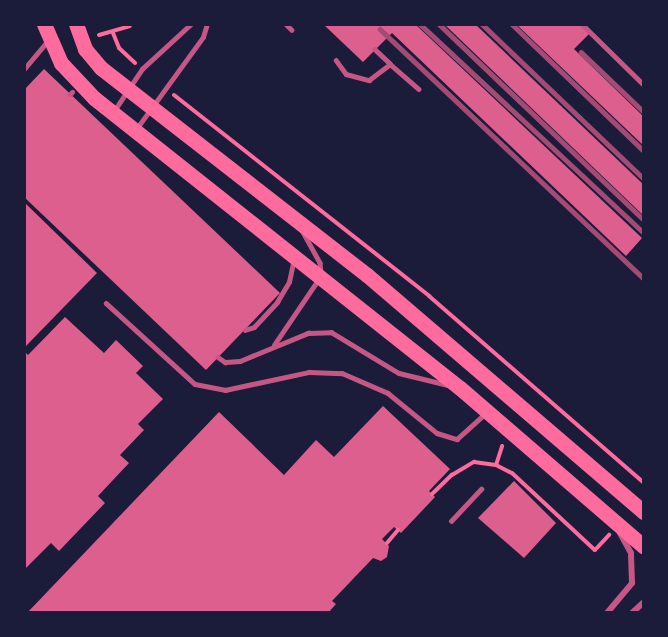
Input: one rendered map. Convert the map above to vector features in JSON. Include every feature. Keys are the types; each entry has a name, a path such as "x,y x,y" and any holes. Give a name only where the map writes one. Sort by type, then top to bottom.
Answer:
{"main road":[{"path":"44,24 48,40 68,74 112,113 460,388 613,531 644,548"},
{"path":"76,24 85,49 100,68 420,319 644,512"}],"street":[{"path":"24,69 48,40"},
{"path":"607,613 632,583 631,553 613,531"},
{"path":"632,613 644,602"}],"lane":[{"path":"112,113 142,69 191,24"},
{"path":"135,131 149,106 203,37 207,24"},
{"path":"286,24 292,30"},
{"path":"582,24 644,85"},
{"path":"375,50 418,89"},
{"path":"336,60 346,74 369,80 390,64"},
{"path":"274,345 321,276 320,263 296,220"},
{"path":"245,330 254,327 277,302 289,282 295,256"},
{"path":"106,303 195,384 225,390 309,372 342,372 388,393 437,433 457,439 487,412"},
{"path":"218,357 225,362 240,361 274,345 308,333 331,332 399,373 460,388"},
{"path":"451,521 481,489"}],"path":[{"path":"100,37 130,26"},
{"path":"113,33 119,48 142,69"},
{"path":"164,88 429,296 644,483"},
{"path":"432,494 452,475 474,462 496,465 512,473 595,550 613,531"},
{"path":"387,543 398,530"}],"building":[{"path":"323,24 415,24 642,238 626,256 392,33 363,62"},
{"path":"444,24 475,24 644,185 644,216"},
{"path":"516,24 579,24 589,34 574,49 644,117 644,146"},
{"path":"44,69 280,293 206,370 24,197 24,90"},
{"path":"24,202 97,273 26,346 24,344"},
{"path":"65,317 104,353 116,340 143,366 136,373 163,399 138,424 144,430 120,455 129,463 98,496 105,503 59,551 51,543 24,570 24,351 28,355"},
{"path":"383,406 450,469 429,491 435,497 401,533 394,527 382,539 389,546 387,557 381,561 373,558 332,601 336,604 328,613 27,613 219,412 284,475 316,440 334,457"},
{"path":"514,481 556,523 524,558 478,518"}],"railway":[{"path":"420,24 644,233"},
{"path":"439,24 644,220"},
{"path":"482,24 644,179"},
{"path":"512,24 644,151"},
{"path":"380,29 644,279"},
{"path":"581,52 644,112"}]}
